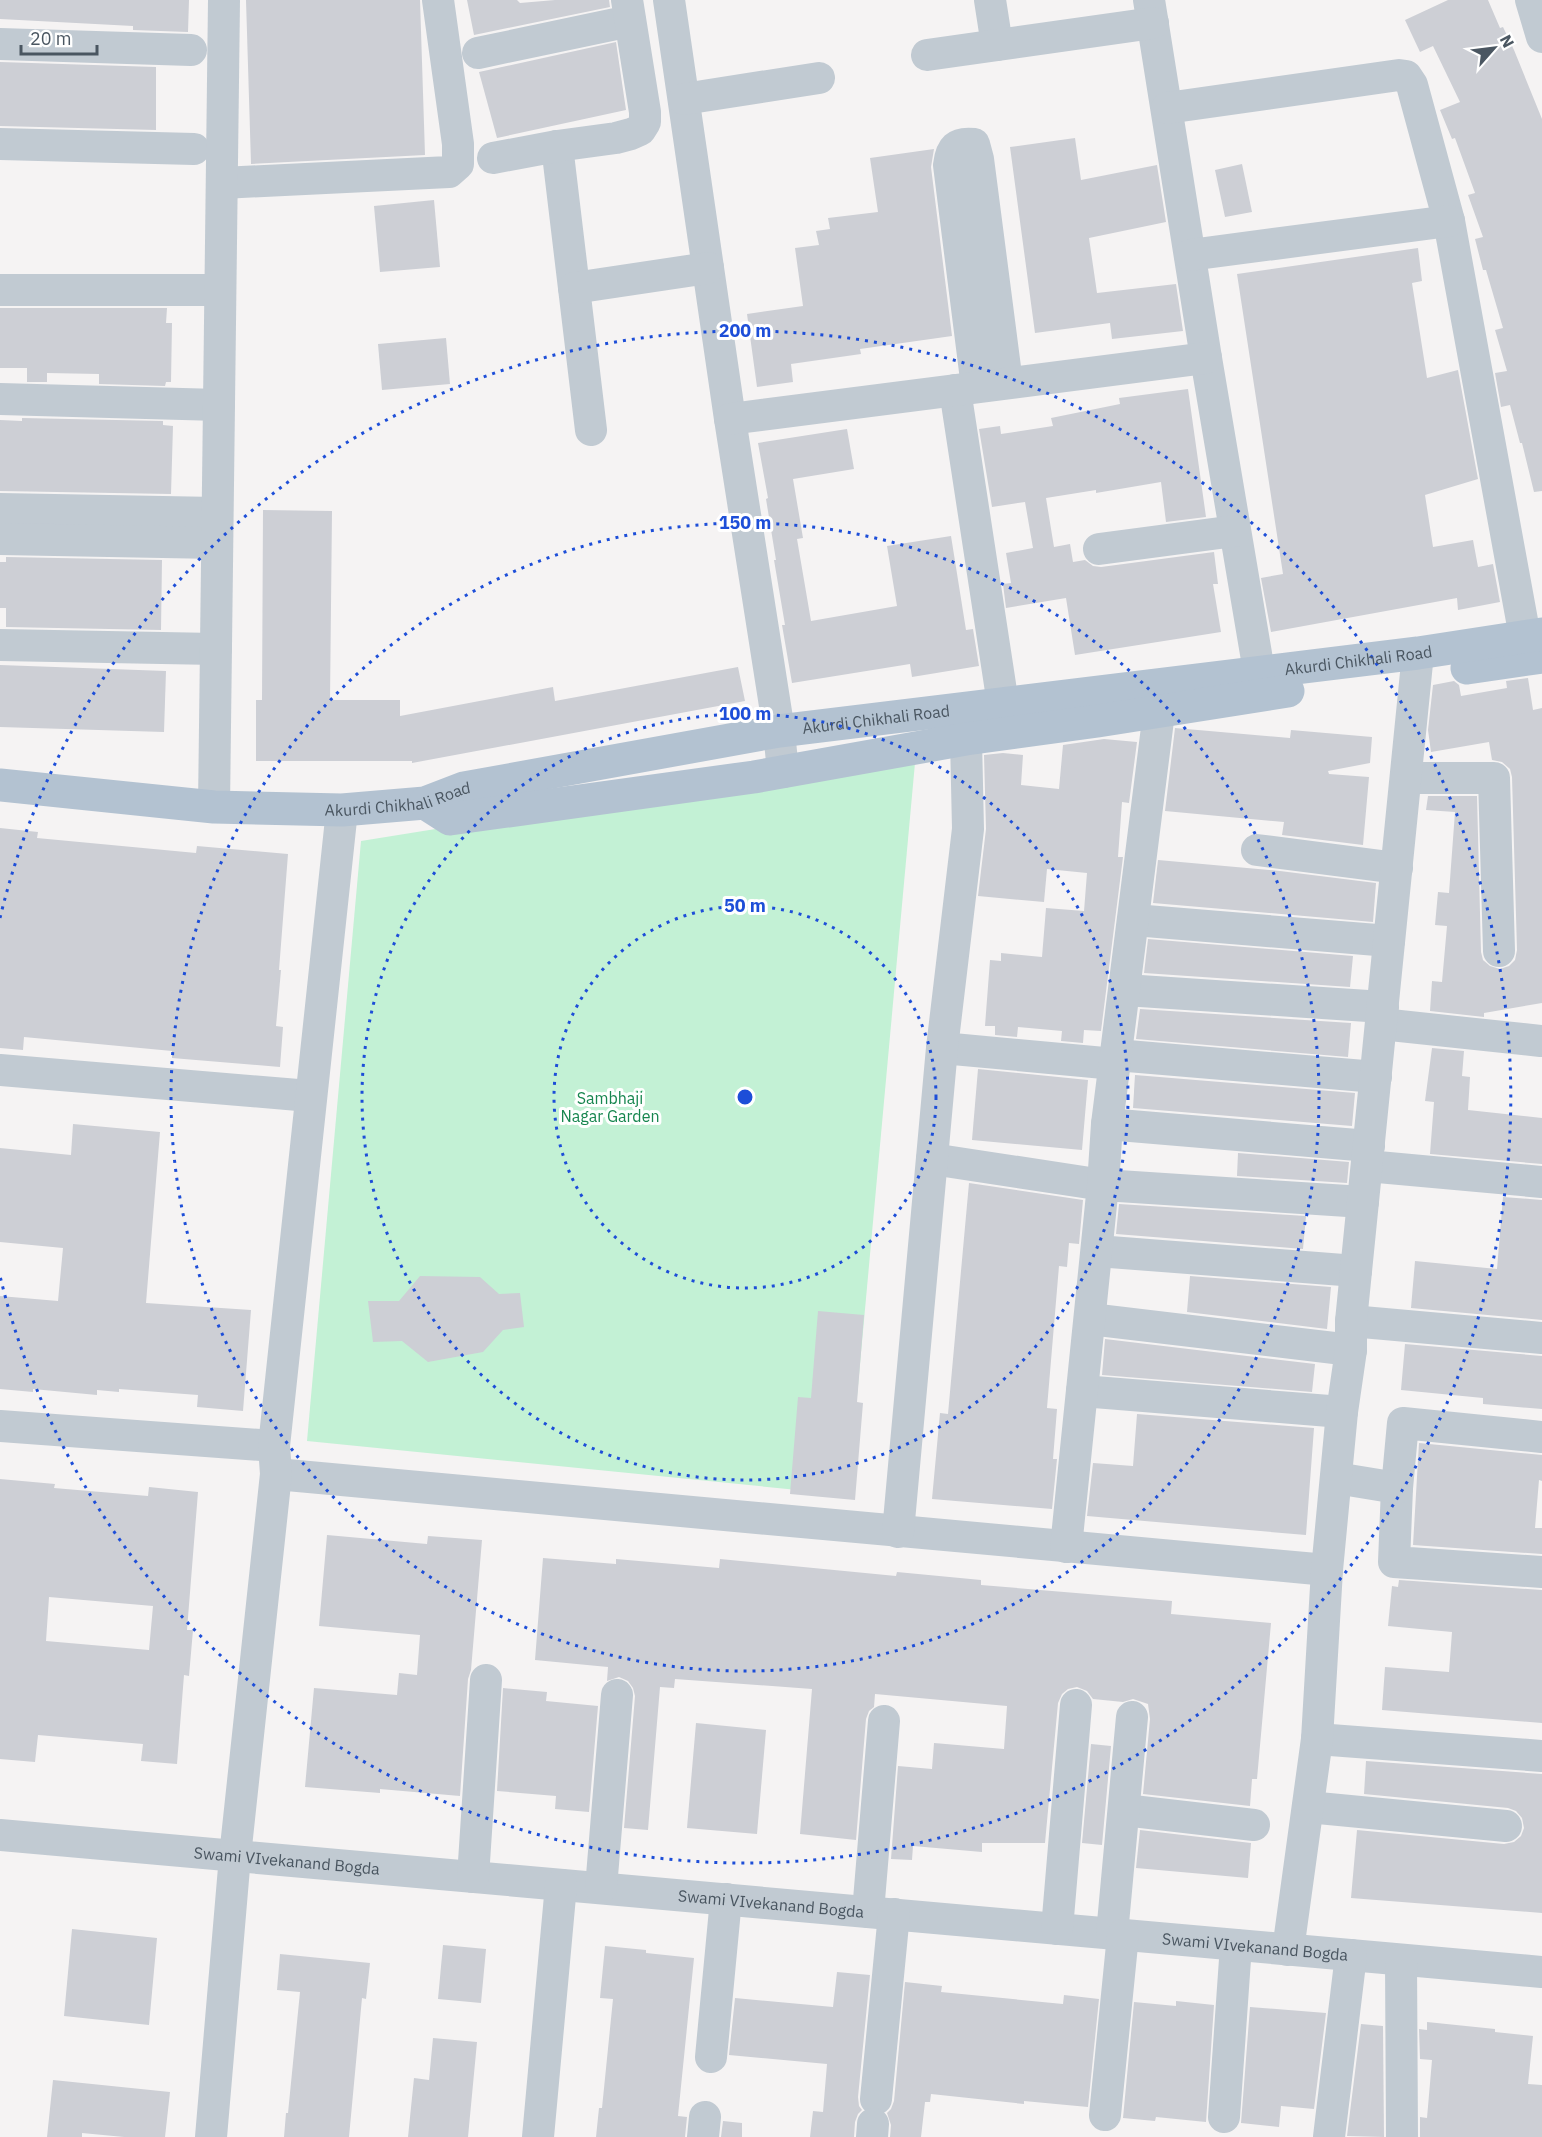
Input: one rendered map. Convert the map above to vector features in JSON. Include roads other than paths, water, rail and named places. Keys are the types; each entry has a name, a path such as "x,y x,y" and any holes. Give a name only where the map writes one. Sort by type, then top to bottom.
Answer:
{"main road":[{"path":"425,803 450,819 783,772 960,725 1159,712 1261,684 1417,663 1536,643"},
{"name":"Akurdi Chikhali Road","path":"0,785 214,807 342,810 425,803 464,788 778,731 960,725 1003,704 1261,684"}],"street":[{"path":"214,807 224,0"},
{"path":"222,183 449,172 458,164 458,144 438,0"},
{"path":"669,0 783,772"},
{"path":"990,0 997,45"},
{"path":"1531,0 1542,37"},
{"path":"478,53 628,11 645,112 645,122 640,130 616,138 493,158"},
{"path":"927,55 997,45 1151,11 1261,684"},
{"path":"0,44 190,50"},
{"path":"1167,108 1399,75 1406,76 1412,85 1449,221 1536,643"},
{"path":"684,99 819,78"},
{"path":"1003,704 966,388 949,165 950,151 956,145 964,143 974,144 978,159 1007,383"},
{"path":"0,144 194,149"},
{"path":"557,146 591,430"},
{"path":"1190,255 1449,221"},
{"path":"574,288 708,268"},
{"path":"0,290 220,290"},
{"path":"730,419 1206,358"},
{"path":"0,399 219,405"},
{"path":"0,509 217,528"},
{"path":"0,539 217,528"},
{"path":"1099,549 1235,531"},
{"path":"0,645 216,649"},
{"path":"1288,1950 1317,1739 1327,1570 1417,663"},
{"path":"1066,1547 1104,1185 1107,1124 1159,712"},
{"path":"898,1532 942,1048 968,829 960,725"},
{"path":"1406,778 1494,778 1499,951"},
{"path":"211,2137 235,1856 310,1096 342,810"},
{"path":"1257,850 1396,868"},
{"path":"1134,920 1389,941"},
{"path":"1125,990 1382,1016 1541,1041"},
{"path":"942,1048 1376,1077"},
{"path":"0,1070 310,1096"},
{"path":"1107,1124 1368,1156 1542,1182"},
{"path":"932,1159 1104,1185 1363,1202"},
{"path":"1097,1251 1356,1271"},
{"path":"1090,1319 1351,1335 1542,1338"},
{"path":"1082,1391 1342,1412"},
{"path":"1542,1437 1403,1424 1397,1488 1394,1562 1542,1572"},
{"path":"0,1425 275,1460 898,1532 1327,1570"},
{"path":"1336,1478 1397,1488"},
{"path":"473,1877 486,1680"},
{"path":"601,1888 617,1695"},
{"path":"1057,1929 1076,1705"},
{"path":"1105,2115 1132,1717"},
{"path":"874,2120 881,1913 884,1721"},
{"path":"1317,1739 1542,1756"},
{"path":"1308,1807 1506,1826"},
{"path":"1124,1810 1254,1825"},
{"name":"Swami VIvekanand Bogda","path":"0,1834 1542,1972"},
{"path":"537,2137 561,1885"},
{"path":"711,2057 726,1899"},
{"path":"1224,2117 1236,1945"},
{"path":"1329,2137 1351,1955"},
{"path":"1401,1960 1402,2137"}],"park label":[{"name":"Sambhaji Nagar Garden","path":"610,1107"}]}
